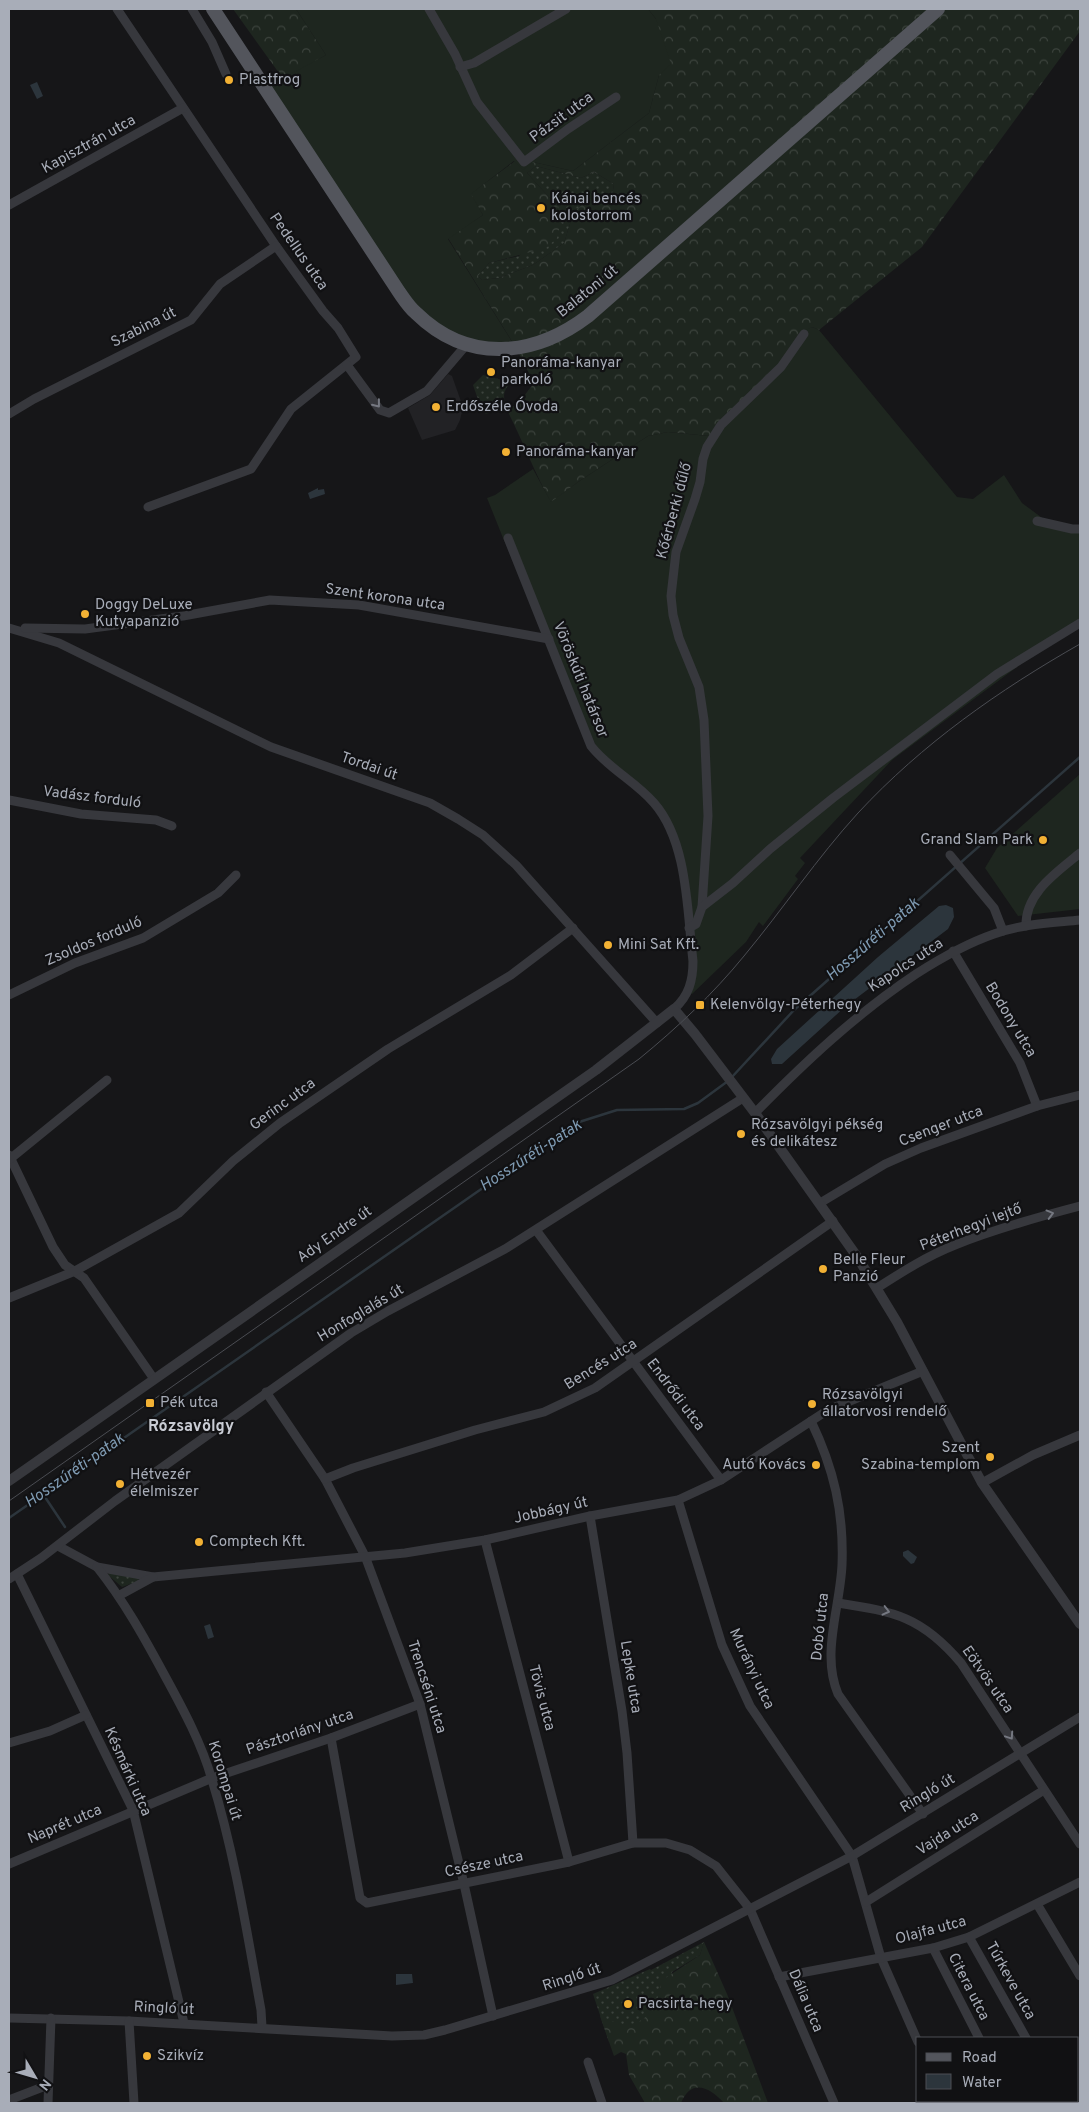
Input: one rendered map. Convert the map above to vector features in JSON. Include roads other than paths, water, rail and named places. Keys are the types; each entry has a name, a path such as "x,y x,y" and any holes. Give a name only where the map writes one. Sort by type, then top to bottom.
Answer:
{"main road":[{"name":"Balatoni út","path":"213,9 399,292 416,313 433,326 449,337 480,348 516,348 548,339 575,325 938,9"}],"street":[{"name":"Pedellus utca","path":"117,9 276,246 355,353 354,360 348,365"},
{"path":"192,9 212,42 226,74"},
{"path":"429,9 455,54 460,67 474,63 566,9"},
{"name":"Pázsit utca","path":"460,67 477,102 524,162 568,129 616,97"},
{"name":"Kapisztrán utca","path":"9,205 183,108"},
{"name":"Szabina út","path":"9,414 42,395 191,320 220,284 276,246"},
{"name":"Kőérberki dűlő","path":"689,928 696,924 702,907 708,816 704,720 699,687 679,638 670,596 676,552 700,482 703,458 707,446 721,425 781,368 804,334"},
{"path":"148,506 251,469 291,409 348,365 380,410 390,414 427,392 467,344"},
{"path":"1037,522 1080,529"},
{"name":"Vöröskúti határsor","path":"508,538 591,746 610,767 647,796 667,821 673,835 683,873 693,972 685,997 674,1009"},
{"name":"Szent korona utca","path":"9,627 65,630 85,629 183,616 270,600 359,605 549,639"},
{"name":"Kőérberki dűlő","path":"702,907 833,798 961,700 997,674 1080,623"},
{"name":"Tordai út","path":"9,627 48,638 66,646 271,747 442,809 483,835 496,846 573,928 657,1023"},
{"name":"Vadász forduló","path":"9,800 80,814 156,820 172,826"},
{"path":"1026,926 1025,915 1041,888 1050,878 1080,854"},
{"path":"952,858 996,913 1003,931"},
{"name":"Zsoldos forduló","path":"9,996 75,963 143,938 218,894 236,875"},
{"name":"Kapolcs utca","path":"755,1114 807,1060 852,1020 882,997 953,951 1003,931 1026,926 1080,920"},
{"name":"Gerinc utca","path":"9,1298 75,1271 179,1213 228,1166 280,1123 388,1049 511,975 573,928"},
{"name":"Bodony utca","path":"953,951 1020,1063 1037,1106"},
{"path":"674,1009 722,1070 820,1203 877,1288 982,1483 1080,1624"},
{"name":"Ady Endre út","path":"9,1481 596,1070 674,1009"},
{"path":"107,1080 10,1157 53,1247 65,1265 84,1278 154,1379"},
{"name":"Csenger utca","path":"820,1203 885,1164 921,1148 1037,1106 1080,1095"},
{"name":"Honfoglalás út","path":"9,1579 58,1546 115,1501 266,1392 352,1334 388,1312 505,1249 743,1098"},
{"name":"Péterhegyi lejtő","path":"877,1288 918,1263 955,1246 1042,1216 1080,1206"},
{"name":"Bencés utca","path":"325,1479 353,1468 475,1430 544,1412 595,1388 833,1222"},
{"name":"Endrődi utca","path":"536,1230 721,1480"},
{"name":"Jobbágy út","path":"58,1546 96,1567 153,1577 405,1553 485,1540 590,1516 678,1500 721,1480 811,1421 844,1402 923,1371"},
{"name":"Trencséni utca","path":"266,1392 325,1479 365,1556 420,1704 464,1884 493,2016"},
{"name":"Dobó utca","path":"811,1421 823,1446 834,1478 839,1502 842,1565 830,1661 832,1681 838,1694 923,1814"},
{"path":"982,1483 1033,1455 1080,1436"},
{"name":"Murányi utca","path":"678,1500 722,1645 750,1706 852,1856 881,1958 916,2037"},
{"name":"Lepke utca","path":"590,1516 622,1711 633,1843"},
{"name":"Tövis utca","path":"485,1540 570,1862"},
{"name":"Korompai út","path":"96,1567 120,1595 178,1699 212,1778 241,1895 261,2010 262,2027"},
{"name":"Késmárki utca","path":"17,1574 133,1810 184,2023"},
{"name":"Jobbágy út","path":"120,1595 153,1577"},
{"name":"Eötvös utca","path":"838,1603 893,1613 921,1626 946,1645 961,1663 1022,1753 1080,1844"},
{"name":"Pásztorlány utca","path":"133,1810 212,1778 331,1738 420,1704"},
{"path":"9,1743 50,1731 86,1715"},
{"name":"Ringló út","path":"9,2018 129,2020 392,2036 424,2035 493,2016 612,1980 852,1856 1080,1717"},
{"name":"Csésze utca","path":"331,1738 362,1901 367,1903 570,1862 633,1843 671,1844 701,1856 723,1874 750,1909"},
{"name":"Vajda utca","path":"866,1902 1044,1790"},
{"name":"Naprét utca","path":"9,1864 133,1810"},
{"name":"Olajfa utca","path":"779,1977 933,1948 969,1937 1080,1882"},
{"path":"1037,1904 1080,1976"},
{"name":"Dália utca","path":"750,1909 834,2103"},
{"name":"Túrkeve utca","path":"969,1937 1025,2037"},
{"name":"Citera utca","path":"933,1948 978,2037"},
{"path":"48,2103 51,2018"},
{"path":"129,2020 134,2103"},
{"path":"588,2062 602,2103"},
{"path":"9,2100 48,2085"}],"water":[{"path":"37,82 43,96 37,99 30,85"},
{"path":"318,488 318,490 324,489 325,494 310,499 308,493"},
{"path":"946,905 953,908 954,917 948,929 846,1006 782,1064 772,1064 771,1059 777,1049 878,957 939,906"},
{"path":"908,1550 917,1557 914,1563 911,1564 903,1556 903,1552"},
{"path":"210,1624 214,1637 208,1639 204,1626"},
{"path":"396,1974 412,1974 413,1983 396,1985"}],"waterway":[{"name":"Hosszúréti-patak","path":"732,1077 794,1010 1080,757"},
{"name":"Hosszúréti-patak","path":"9,1518 576,1123 617,1110 684,1109 698,1103 728,1081"},
{"path":"43,1494 65,1527"}],"tram line":[{"path":"9,1501 639,1059 681,1023 720,984 843,830 908,764 991,699 1080,644"}],"place":[{"name":"Plastfrog","path":"229,80"},
{"name":"Kánai bencés kolostorrom","path":"541,208"},
{"name":"Panoráma-kanyar parkoló","path":"491,372"},
{"name":"Erdőszéle Óvoda","path":"436,407"},
{"name":"Panoráma-kanyar","path":"506,452"},
{"name":"Doggy DeLuxe Kutyapanzió","path":"85,614"},
{"name":"Grand Slam Park","path":"1043,840"},
{"name":"Mini Sat Kft.","path":"608,945"},
{"name":"Kelenvölgy-Péterhegy","path":"700,1005"},
{"name":"Rózsavölgyi pékség és delikátesz","path":"741,1134"},
{"name":"Belle Fleur Panzió","path":"823,1269"},
{"name":"Pék utca","path":"150,1403"},
{"name":"Rózsavölgyi állatorvosi rendelő","path":"812,1404"},
{"name":"Szent Szabina-templom","path":"990,1457"},
{"name":"Autó Kovács","path":"816,1465"},
{"name":"Hétvezér élelmiszer","path":"120,1484"},
{"name":"Comptech Kft.","path":"199,1542"},
{"name":"Pacsirta-hegy","path":"628,2004"},
{"name":"Szikvíz","path":"147,2056"}],"district":[{"name":"Rózsavölgy","path":"191,1427"}]}
